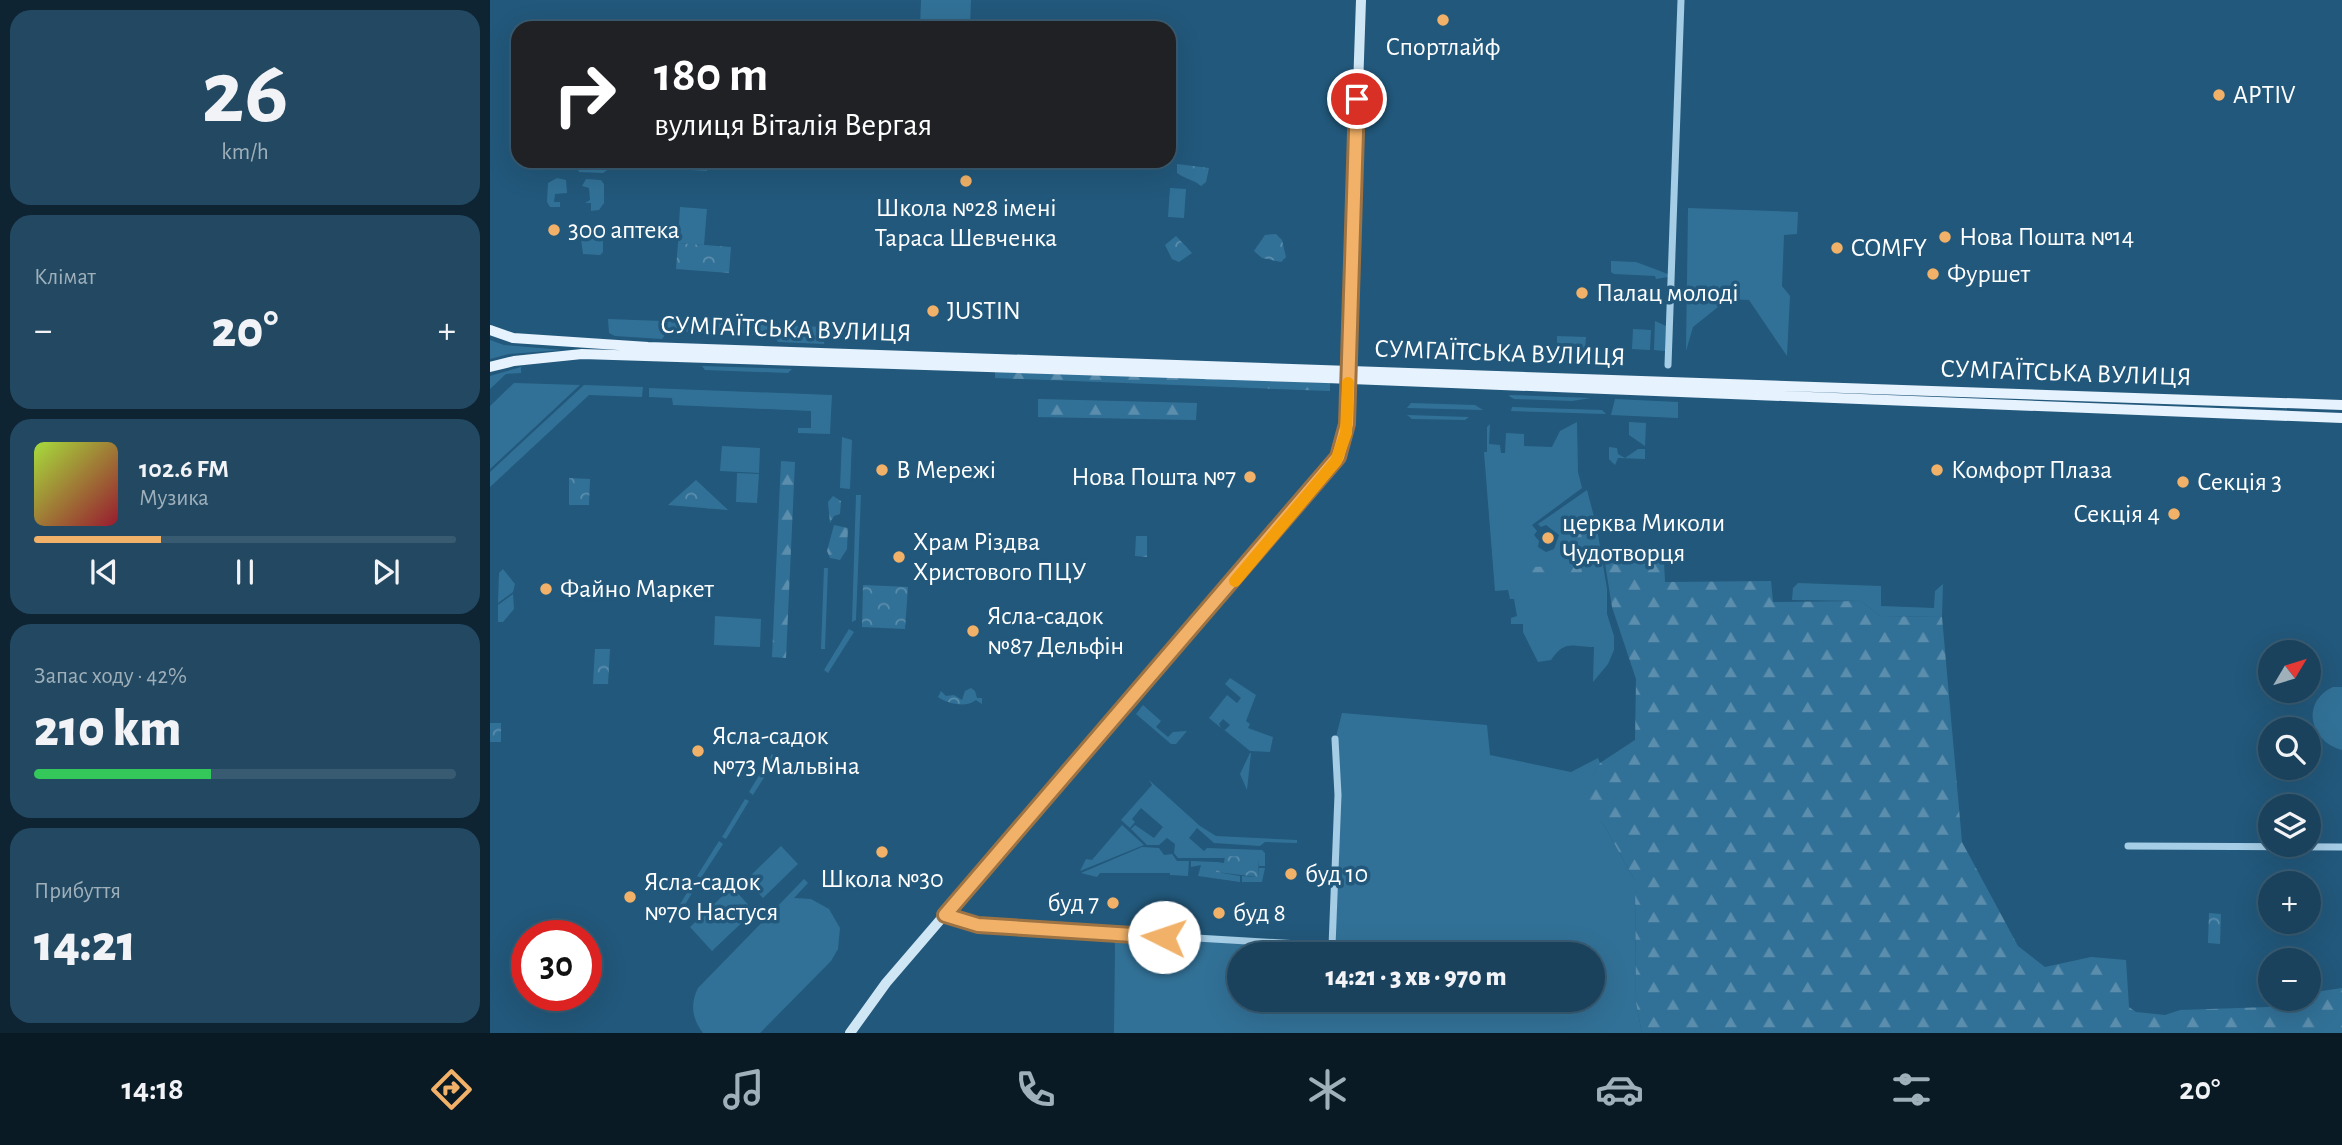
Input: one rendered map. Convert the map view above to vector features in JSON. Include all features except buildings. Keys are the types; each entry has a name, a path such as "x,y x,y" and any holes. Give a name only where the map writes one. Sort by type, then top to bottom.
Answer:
{"main road":[{"name":"СУМГАЇТСЬКА ВУЛИЦЯ","path":"490,330 513,338 648,347 2137,404 2342,418"},
{"name":"СУМГАЇТСЬКА ВУЛИЦЯ","path":"490,367 514,361 582,354 1349,375"},
{"name":"СУМГАЇТСЬКА ВУЛИЦЯ","path":"2137,404 2342,405"}],"street":[{"path":"850,1033 866,1008 945,915 1334,466 1345,439 1349,375 1361,0"},
{"path":"1668,365 1681,0"},
{"path":"945,915 978,925 1332,946 1338,795 1335,739"},
{"path":"2128,846 2342,847"}],"green space":[{"path":"921,0 971,0 970,21 920,21"},
{"path":"1177,164 1209,168 1206,182 1201,186 1180,175 1177,173"},
{"path":"577,168 610,168 603,173 579,172"},
{"path":"659,168 707,168 707,171"},
{"path":"557,178 566,180 567,193 555,194 554,202 560,202 560,207 550,207 547,202 548,183"},
{"path":"586,179 601,180 604,184 604,203 599,210 591,211 591,203 585,203 590,200 589,188 582,186"},
{"path":"1170,188 1186,189 1184,218 1168,217"},
{"path":"680,207 707,209 704,245 678,243"},
{"path":"1688,208 1798,212 1797,234 1784,235 1782,286 1790,296 1787,356 1749,300 1728,299 1693,327 1686,351"},
{"path":"594,223 603,229 603,252 600,255 583,254 580,231 594,232"},
{"path":"1276,234 1282,240 1286,257 1281,262 1262,258 1254,251 1265,235"},
{"path":"1176,236 1192,253 1179,262 1172,259 1165,245"},
{"path":"678,243 731,247 729,273 676,269"},
{"path":"1611,261 1636,262 1668,274 1668,277 1656,279 1655,276 1614,274 1611,272"},
{"path":"608,319 826,327 824,344 778,342 774,336 668,331 662,339 615,336 609,333"},
{"path":"1655,321 1666,326 1665,351 1654,350"},
{"path":"1633,329 1651,330 1650,350 1632,349"},
{"path":"1557,336 1586,337 1585,348 1557,347"},
{"path":"490,340 504,345 562,350 509,354 490,359"},
{"path":"702,366 792,369 788,373 705,370"},
{"path":"521,367 521,373 506,374 490,389 490,376"},
{"path":"995,370 1330,383 1330,391 995,378"},
{"path":"514,383 580,385 490,469 490,406"},
{"path":"584,385 643,387 642,397 589,395 490,487 490,472"},
{"path":"649,388 832,395 830,434 798,433 798,428 811,428 811,411 673,405 672,398 649,397"},
{"path":"1509,396 1591,398 1572,401 1514,399"},
{"path":"1038,399 1197,403 1196,420 1038,417"},
{"path":"1615,399 1678,402 1678,418 1611,415"},
{"path":"1411,403 1475,405 1483,410 1407,408"},
{"path":"1512,407 1602,410 1606,414 1511,411"},
{"path":"1407,415 1469,417 1465,420 1412,419"},
{"path":"1577,422 1578,472 1582,488 1532,525 1537,531 1534,535 1539,541 1538,547 1546,552 1554,549 1559,535 1546,525 1541,527 1538,524 1587,490 1597,528 1607,589 1607,614 1614,636 1614,650 1608,664 1593,682 1594,647 1565,647 1551,660 1538,662 1523,632 1523,624 1511,624 1511,618 1517,616 1514,599 1510,599 1508,590 1495,591 1484,452 1487,452 1487,427 1490,424 1489,444 1500,445 1501,453 1505,453 1506,433 1524,434 1524,446 1552,447 1560,431"},
{"path":"1629,422 1646,423 1645,446 1629,435"},
{"path":"842,437 852,440 850,489 840,488"},
{"path":"722,446 760,448 759,473 720,471"},
{"path":"1609,447 1617,448 1618,454 1625,458 1638,449 1645,449 1645,459 1618,458 1615,465 1609,459"},
{"path":"781,461 795,462 786,658 772,657"},
{"path":"737,473 759,474 757,503 736,502"},
{"path":"569,478 590,479 589,505 569,505"},
{"path":"696,480 728,510 668,505"},
{"path":"856,495 861,495 856,620 852,622"},
{"path":"833,496 841,501 840,514 834,516 830,523 828,502"},
{"path":"1581,520 1582,554 1578,555 1577,527"},
{"path":"834,525 848,528 847,549 840,560 830,558 827,551"},
{"path":"1136,536 1147,536 1147,557 1135,556"},
{"path":"1579,558 1582,559 1582,572 1579,574 1530,575 1530,567 1578,566"},
{"path":"1664,562 1665,582 1771,581 1773,602 1861,601 1880,616 1942,617 1962,842 2018,946 2045,967 2091,957 2126,960 2129,1007 2136,1012 2165,1015 2180,1010 2258,1007 2258,1011 2321,1011 2321,991 2342,988 2342,1033 1642,1033 1636,1003 1635,881 1604,825 1579,797 1600,763 1635,740 1636,679 1612,607 1605,563"},
{"path":"824,568 828,568 825,649 821,649"},
{"path":"503,569 515,584 513,592 498,603 499,573"},
{"path":"1798,583 1881,586 1881,606 1934,608 1935,591 1943,584 1942,617 1880,616 1861,601 1792,600 1793,588"},
{"path":"863,585 908,587 905,629 862,627"},
{"path":"513,594 514,609 503,622 498,622 498,605"},
{"path":"715,616 761,619 760,647 714,645"},
{"path":"849,629 854,632 828,673 824,670"},
{"path":"595,649 610,649 608,684 593,684"},
{"path":"1230,678 1256,695 1246,721 1250,724 1248,728 1273,737 1270,752 1250,751 1222,728 1225,730 1230,725 1223,719 1219,724 1221,728 1209,718 1227,695 1237,703 1241,698 1225,684"},
{"path":"2333,687 2342,687 2342,750 2322,739 2321,717 2313,717 2315,704 2321,703 2323,694"},
{"path":"971,688 977,698 982,698 982,704 976,700 957,704 938,697 941,691 946,696 954,695 962,700 965,691"},
{"path":"1143,705 1161,721 1156,727 1168,737 1173,732 1187,731 1176,744 1171,744 1136,714"},
{"path":"1342,713 1487,725 1490,755 1571,772 1598,758 1600,763 1580,797 1604,825 1635,881 1636,1003 1642,1033 1114,1033 1115,944 1110,933 1264,942 1227,942 1227,1012 1605,1012 1605,942 1332,942 1336,737"},
{"path":"490,723 501,723 501,742 490,742"},
{"path":"1251,753 1247,790 1240,774"},
{"path":"772,754 777,757 753,795 749,792"},
{"path":"1149,780 1200,826 1216,836 1297,840 1297,843 1265,842 1260,846 1214,843 1197,828 1189,838 1204,851 1207,848 1262,850 1265,853 1265,866 1259,866 1259,858 1178,858 1174,853 1175,844 1167,838 1159,845 1147,845 1131,829 1135,825 1154,838 1163,827 1141,808 1132,819 1135,822 1130,828 1121,820 1152,785"},
{"path":"745,799 749,801 726,839 722,837"},
{"path":"1122,825 1144,845 1080,871 1086,859 1092,860"},
{"path":"719,841 723,844 701,878 697,876"},
{"path":"781,846 798,864 763,898 746,880"},
{"path":"1142,847 1159,848 1164,855 1172,854 1177,861 1189,861 1188,876 1170,873 1100,873 1097,877 1081,873"},
{"path":"1225,856 1259,857 1258,877 1216,872 1217,862 1224,863"},
{"path":"1191,861 1217,862 1217,872 1240,876 1240,882 1198,876 1201,865 1191,867"},
{"path":"1259,868 1265,868 1262,882 1242,882 1242,876 1258,877"},
{"path":"804,879 808,883 794,898 811,899 829,909 840,928 838,949 831,961 760,1033 703,1033 693,1011 698,988"},
{"path":"694,881 698,883 677,918 673,916"},
{"path":"732,887 754,911 712,951 690,927"},
{"path":"2209,913 2221,914 2220,944 2208,943"}],"slow traffic":[{"path":"1235,581 1336,461 1346,433 1348,383"}],"place":[{"name":"Спортлайф","path":"1443,20"},
{"name":"APTIV","path":"2219,95"},
{"name":"Школа №28 імені Тараса Шевченка","path":"966,181"},
{"name":"300 аптека","path":"554,230"},
{"name":"Нова Пошта №14","path":"1945,237"},
{"name":"COMFY","path":"1837,248"},
{"name":"Фуршет","path":"1933,274"},
{"name":"Палац молоді","path":"1582,293"},
{"name":"JUSTIN","path":"933,311"},
{"name":"В Мережі","path":"882,470"},
{"name":"Комфорт Плаза","path":"1937,470"},
{"name":"Нова Пошта №7","path":"1250,477"},
{"name":"Секція 3","path":"2183,482"},
{"name":"Секція 4","path":"2174,514"},
{"name":"церква Миколи Чудотворця","path":"1548,538"},
{"name":"Храм Різдва Христового ПЦУ","path":"899,557"},
{"name":"Файно Маркет","path":"546,589"},
{"name":"Ясла-садок №87 Дельфін","path":"973,631"},
{"name":"Ясла-садок №73 Мальвіна","path":"698,751"},
{"name":"Школа №30","path":"882,852"},
{"name":"буд 10","path":"1291,874"},
{"name":"Ясла-садок №70 Настуся","path":"630,897"},
{"name":"буд 7","path":"1113,903"},
{"name":"буд 8","path":"1219,913"}],"route":[{"path":"1164,937 978,925 945,915 1334,466 1344,443 1347,424 1357,99"}]}
